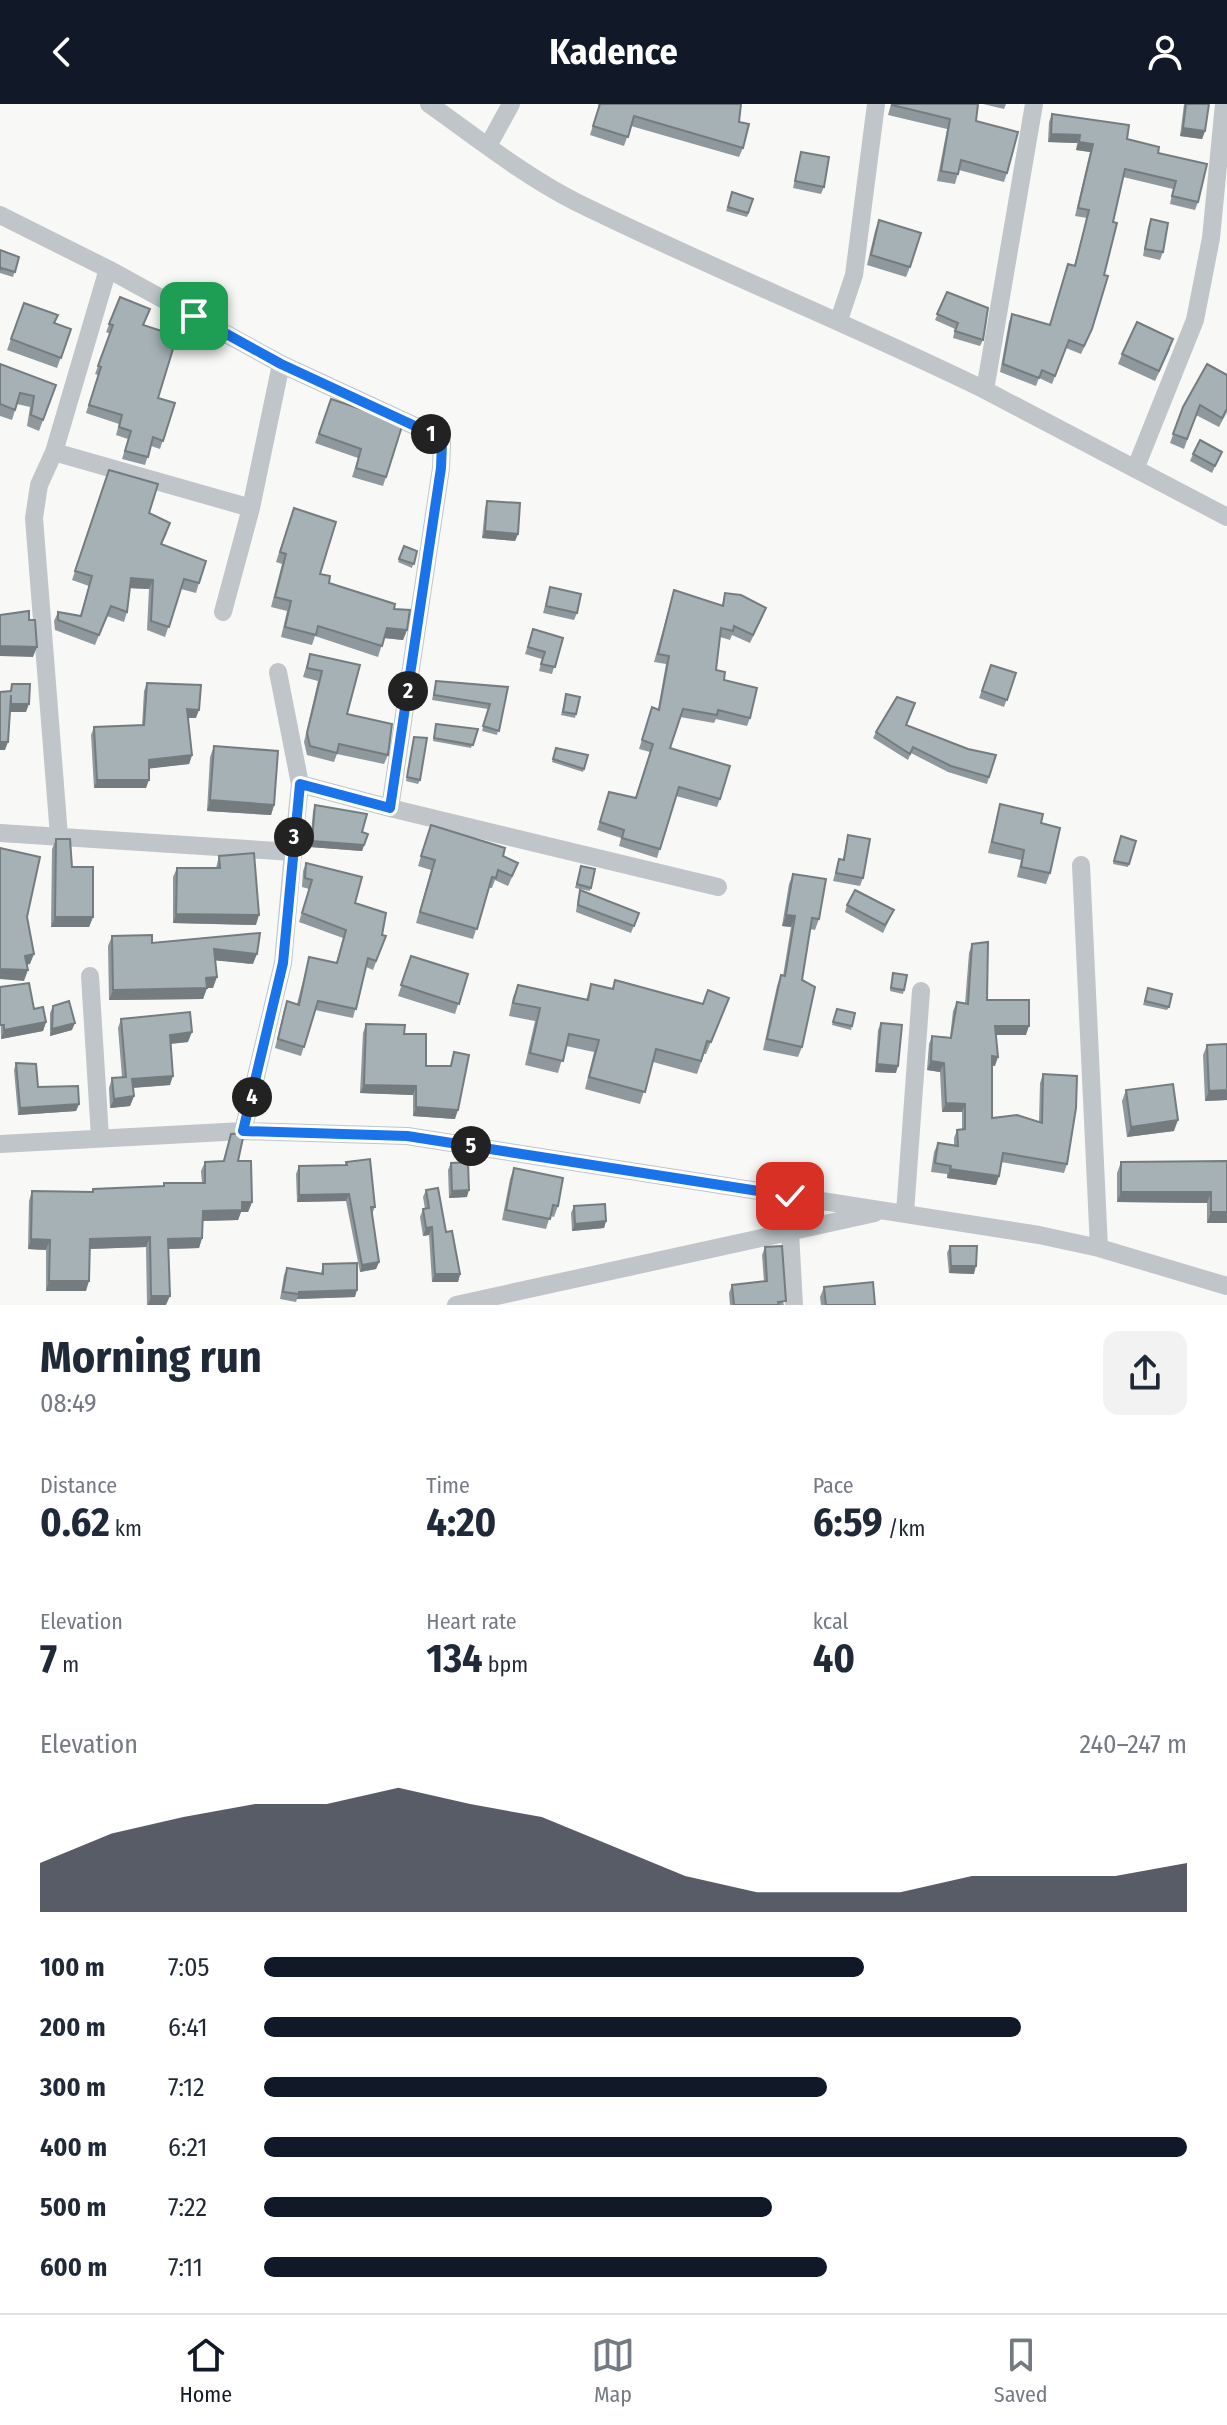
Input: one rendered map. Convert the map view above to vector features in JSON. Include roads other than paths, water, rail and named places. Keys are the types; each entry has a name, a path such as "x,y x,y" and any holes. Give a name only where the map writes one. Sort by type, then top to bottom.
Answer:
{"street":[{"path":"429,104 574,201 839,320 985,390 1227,517"},
{"path":"488,146 511,104"},
{"path":"839,320 854,275 876,104"},
{"path":"985,390 1034,104"},
{"path":"1136,467 1195,320 1221,203 1224,104"},
{"path":"0,215 108,269 281,364 430,433 442,443 441,468 390,808"},
{"path":"59,836 34,518 39,485 54,452 108,269"},
{"path":"223,612 251,508 281,364"},
{"path":"54,452 251,508"},
{"path":"243,1131 283,963 300,784 278,672"},
{"path":"300,784 718,887"},
{"path":"0,833 293,852"},
{"path":"1081,865 1099,1248"},
{"path":"90,976 100,1137"},
{"path":"905,1213 921,991"},
{"path":"0,1144 243,1131 407,1136 905,1213 1099,1248 1227,1286"},
{"path":"456,1305 886,1211"},
{"path":"790,1232 794,1305"}]}
